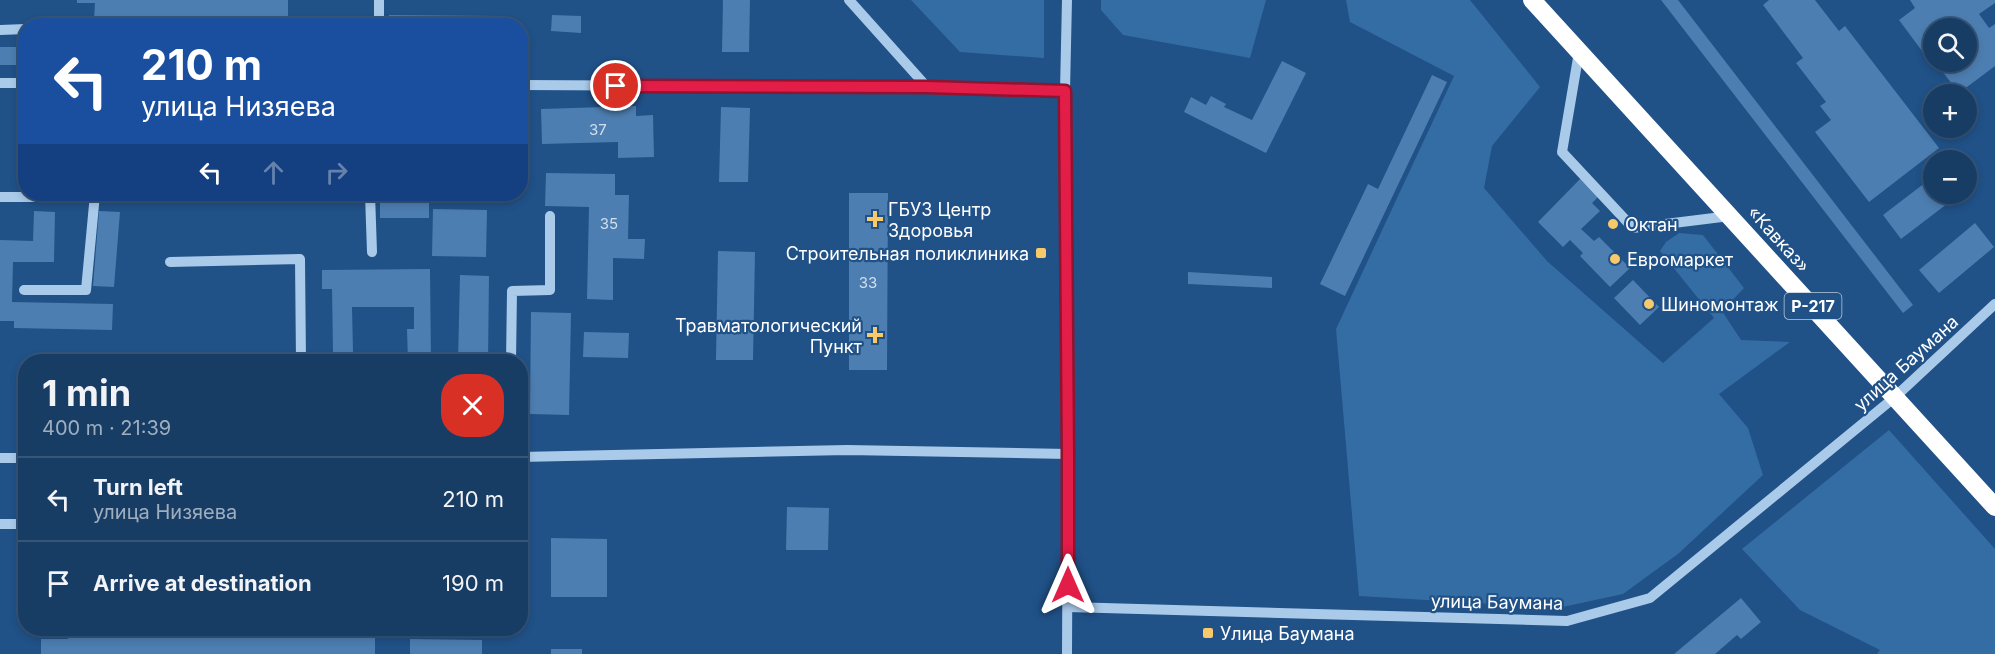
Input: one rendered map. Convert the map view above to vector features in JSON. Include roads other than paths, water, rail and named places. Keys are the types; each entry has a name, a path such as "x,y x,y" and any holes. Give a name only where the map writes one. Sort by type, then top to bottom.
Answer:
{"highway":[{"name":"«Кавказ»","path":"1532,0 1995,507"}],"street":[{"path":"379,18 380,0"},
{"path":"849,0 927,87"},
{"path":"1067,0 1065,91 1067,654"},
{"path":"0,30 18,29"},
{"path":"1579,52 1562,152 1634,228 1730,216"},
{"path":"0,83 18,83"},
{"path":"528,85 927,87 1065,91"},
{"path":"0,197 18,197"},
{"path":"24,290 86,290 94,201"},
{"path":"370,201 372,252"},
{"path":"511,354 512,291 550,290 550,216"},
{"path":"170,262 300,259 301,354"},
{"name":"улица Баумана","path":"1068,607 1567,621 1650,598 1895,397 1995,304"},
{"path":"528,457 848,450 1068,454"},
{"path":"0,458 18,458"},
{"path":"0,524 18,524"}],"place":[{"name":"ГБУЗ Центр Здоровья","path":"875,219"},
{"name":"Октан","path":"1613,224"},
{"name":"Строительная поликлиника","path":"1041,253"},
{"name":"Евромаркет","path":"1615,259"},
{"name":"Шиномонтаж","path":"1649,304"},
{"name":"Травматологический Пункт","path":"875,335"},
{"name":"Улица Баумана","path":"1208,633"}]}
